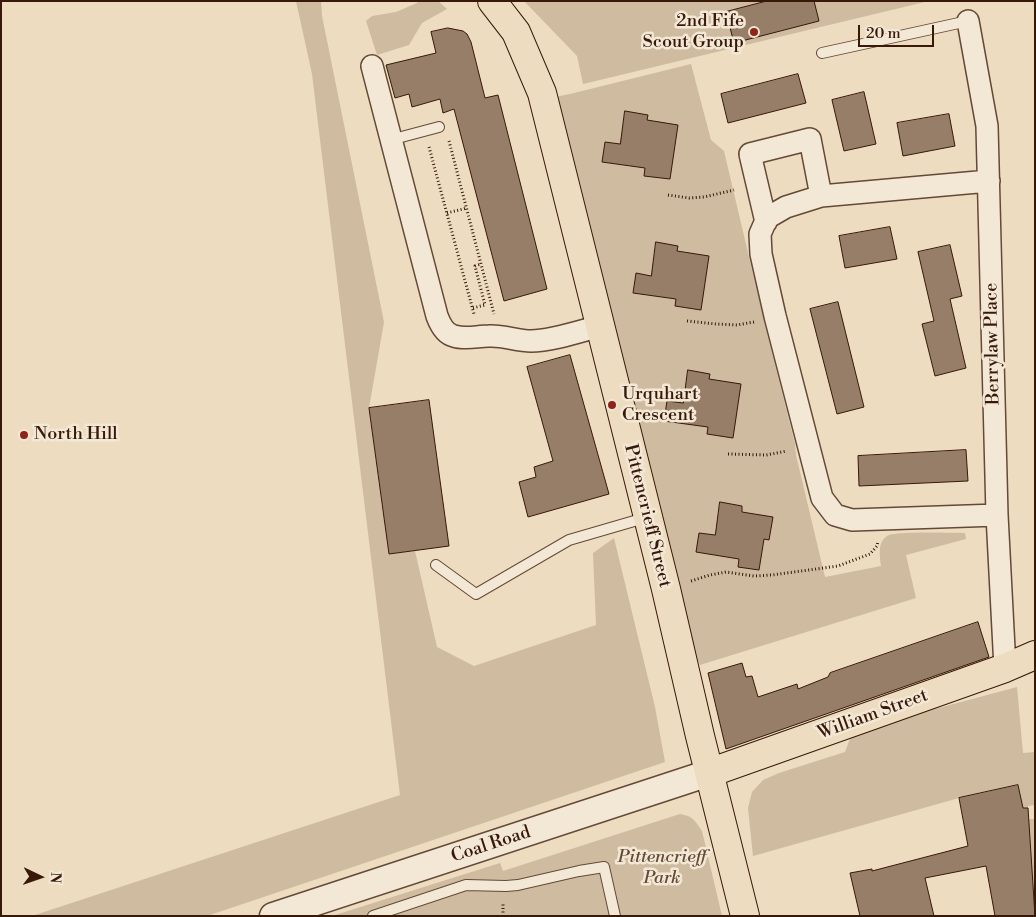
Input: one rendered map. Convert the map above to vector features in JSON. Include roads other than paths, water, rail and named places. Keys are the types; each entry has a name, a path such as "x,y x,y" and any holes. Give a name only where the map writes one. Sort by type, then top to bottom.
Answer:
{"main road":[{"name":"Pittencrieff Street","path":"492,1 516,32 542,93 666,589 745,916"},
{"name":"William Street","path":"709,773 1004,668 1035,655"}],"street":[{"name":"Berrylaw Place","path":"968,21 987,126 997,515 1004,668"},
{"path":"372,66 437,316 442,327 452,336 470,338 490,336 532,341 600,326"},
{"path":"766,222 750,154 810,139 821,196"},
{"path":"988,181 821,196 786,207 767,218 760,234 761,254 808,447 822,498 835,515 852,520 997,515"},
{"name":"Coal Road","path":"273,916 709,773"}],"lane":[{"path":"822,53 968,21"},
{"path":"390,140 425,131 443,130"},
{"path":"436,565 476,594 569,540 648,517"},
{"path":"373,916 466,885 518,885 604,867 615,916"}],"place":[{"name":"2nd Fife Scout Group","path":"754,32"},
{"name":"Urquhart Crescent","path":"612,405"},
{"name":"North Hill","path":"24,435"}],"park label":[{"name":"Pittencrieff Park","path":"662,868"}]}
